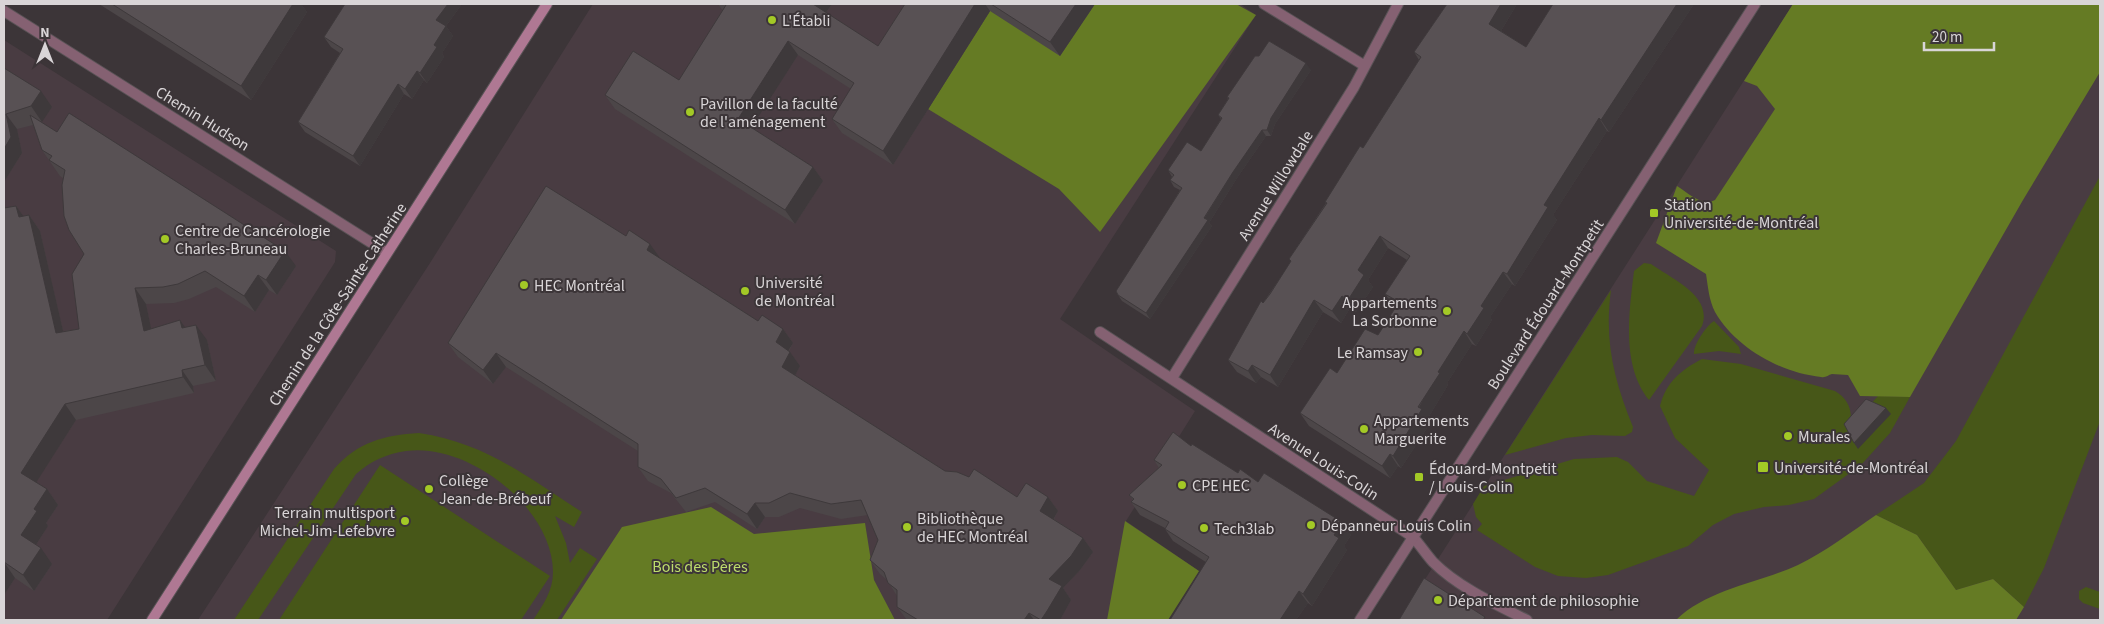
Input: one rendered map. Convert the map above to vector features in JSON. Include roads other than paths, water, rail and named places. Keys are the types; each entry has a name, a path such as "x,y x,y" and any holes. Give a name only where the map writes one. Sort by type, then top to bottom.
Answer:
{"main road":[{"name":"Chemin de la Côte-Sainte-Catherine","path":"152,620 386,252 401,233 547,4"}],"street":[{"path":"1264,4 1365,66"},
{"name":"Avenue Willowdale","path":"1172,378 1365,66 1398,4"},
{"name":"Boulevard Édouard-Montpetit","path":"1360,620 1756,4"},
{"name":"Chemin Hudson","path":"4,10 386,252"},
{"name":"Avenue Louis-Colin","path":"1100,332 1413,537 1433,562 1449,574 1488,600 1527,620"}],"place":[{"name":"L'Établi","path":"772,20"},
{"name":"Pavillon de la faculté de l'aménagement","path":"690,112"},
{"name":"Station Université-de-Montréal","path":"1654,213"},
{"name":"Centre de Cancérologie Charles-Bruneau","path":"165,239"},
{"name":"HEC Montréal","path":"524,285"},
{"name":"Université de Montréal","path":"745,291"},
{"name":"Appartements La Sorbonne","path":"1447,311"},
{"name":"Le Ramsay","path":"1418,352"},
{"name":"Appartements Marguerite","path":"1364,429"},
{"name":"Murales","path":"1788,436"},
{"name":"Université-de-Montréal","path":"1763,467"},
{"name":"Édouard-Montpetit / Louis-Colin","path":"1419,477"},
{"name":"CPE HEC","path":"1182,485"},
{"name":"Collège Jean-de-Brébeuf","path":"429,489"},
{"name":"Terrain multisport Michel-Jim-Lefebvre","path":"405,521"},
{"name":"Dépanneur Louis Colin","path":"1311,525"},
{"name":"Bibliothèque de HEC Montréal","path":"907,527"},
{"name":"Tech3lab","path":"1204,528"},
{"name":"Département de philosophie","path":"1438,600"}],"park label":[{"name":"Bois des Pères","path":"700,566"}]}
